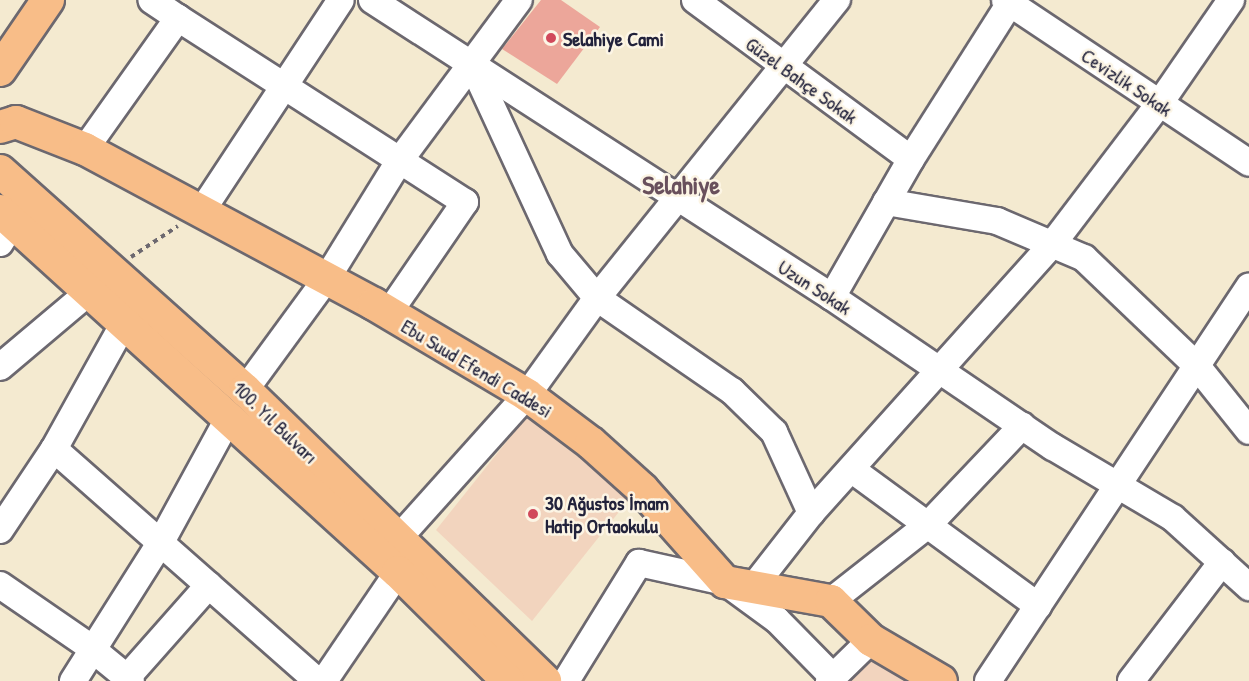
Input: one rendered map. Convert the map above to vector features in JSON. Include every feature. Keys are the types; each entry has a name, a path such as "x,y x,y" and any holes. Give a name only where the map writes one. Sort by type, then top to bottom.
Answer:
{"main road":[{"path":"0,70 48,0"},
{"name":"Ebu Suud Efendi Caddesi","path":"0,127 16,122 85,149 203,209 327,278 527,395 591,443 740,584"},
{"name":"100. Yıl Bulvarı","path":"0,171 245,390 396,541 545,681"},
{"name":"100. Yıl Bulvarı","path":"4,225 88,293 227,421 398,572 508,681"},
{"path":"740,584 831,600 871,640 941,681"}],"street":[{"path":"151,0 465,202 388,314"},
{"path":"203,209 341,0"},
{"name":"Uzun Sokak","path":"372,0 832,297 1022,426 1173,518 1249,587"},
{"path":"245,390 327,278 400,160 473,65 519,0"},
{"name":"Güzel Bahçe Sokak","path":"695,0 782,68 911,159"},
{"path":"396,541 527,395 597,298 837,0"},
{"path":"740,584 811,513 941,371 1054,242 1160,103 1231,0"},
{"path":"832,297 911,159 1009,1"},
{"name":"Cevizlik Sokak","path":"1009,1 1249,163"},
{"path":"85,149 178,18"},
{"path":"473,65 560,254 597,298 732,391 774,432 811,513"},
{"path":"886,202 997,221 1054,242 1084,258 1197,366 1249,431"},
{"path":"0,367 88,293"},
{"path":"988,681 1197,366 1246,298"},
{"path":"0,530 54,449 123,325"},
{"path":"73,681 161,542 227,421"},
{"path":"831,600 928,525 1022,426"},
{"path":"54,449 317,681"},
{"path":"851,469 1038,606"},
{"path":"1131,681 1222,562"},
{"path":"566,681 639,563 740,584 777,620 831,679 871,640"},
{"path":"324,681 398,572"},
{"path":"0,585 94,651 127,680 208,585"}],"path":[{"path":"111,270 203,209"}],"shaded area":[{"name":"30 Ağustos İmam Hatip Ortaokulu","path":"527,416 630,498 532,621 436,530"},
{"path":"878,653 927,681 846,681"}],"building":[{"name":"Selahiye Cami","path":"541,0 561,0 600,27 557,84 502,49"}],"place":[{"name":"Selahiye Cami","path":"551,38"},
{"name":"30 Ağustos İmam Hatip Ortaokulu","path":"533,514"}],"district":[{"name":"Selahiye","path":"681,185"}]}
